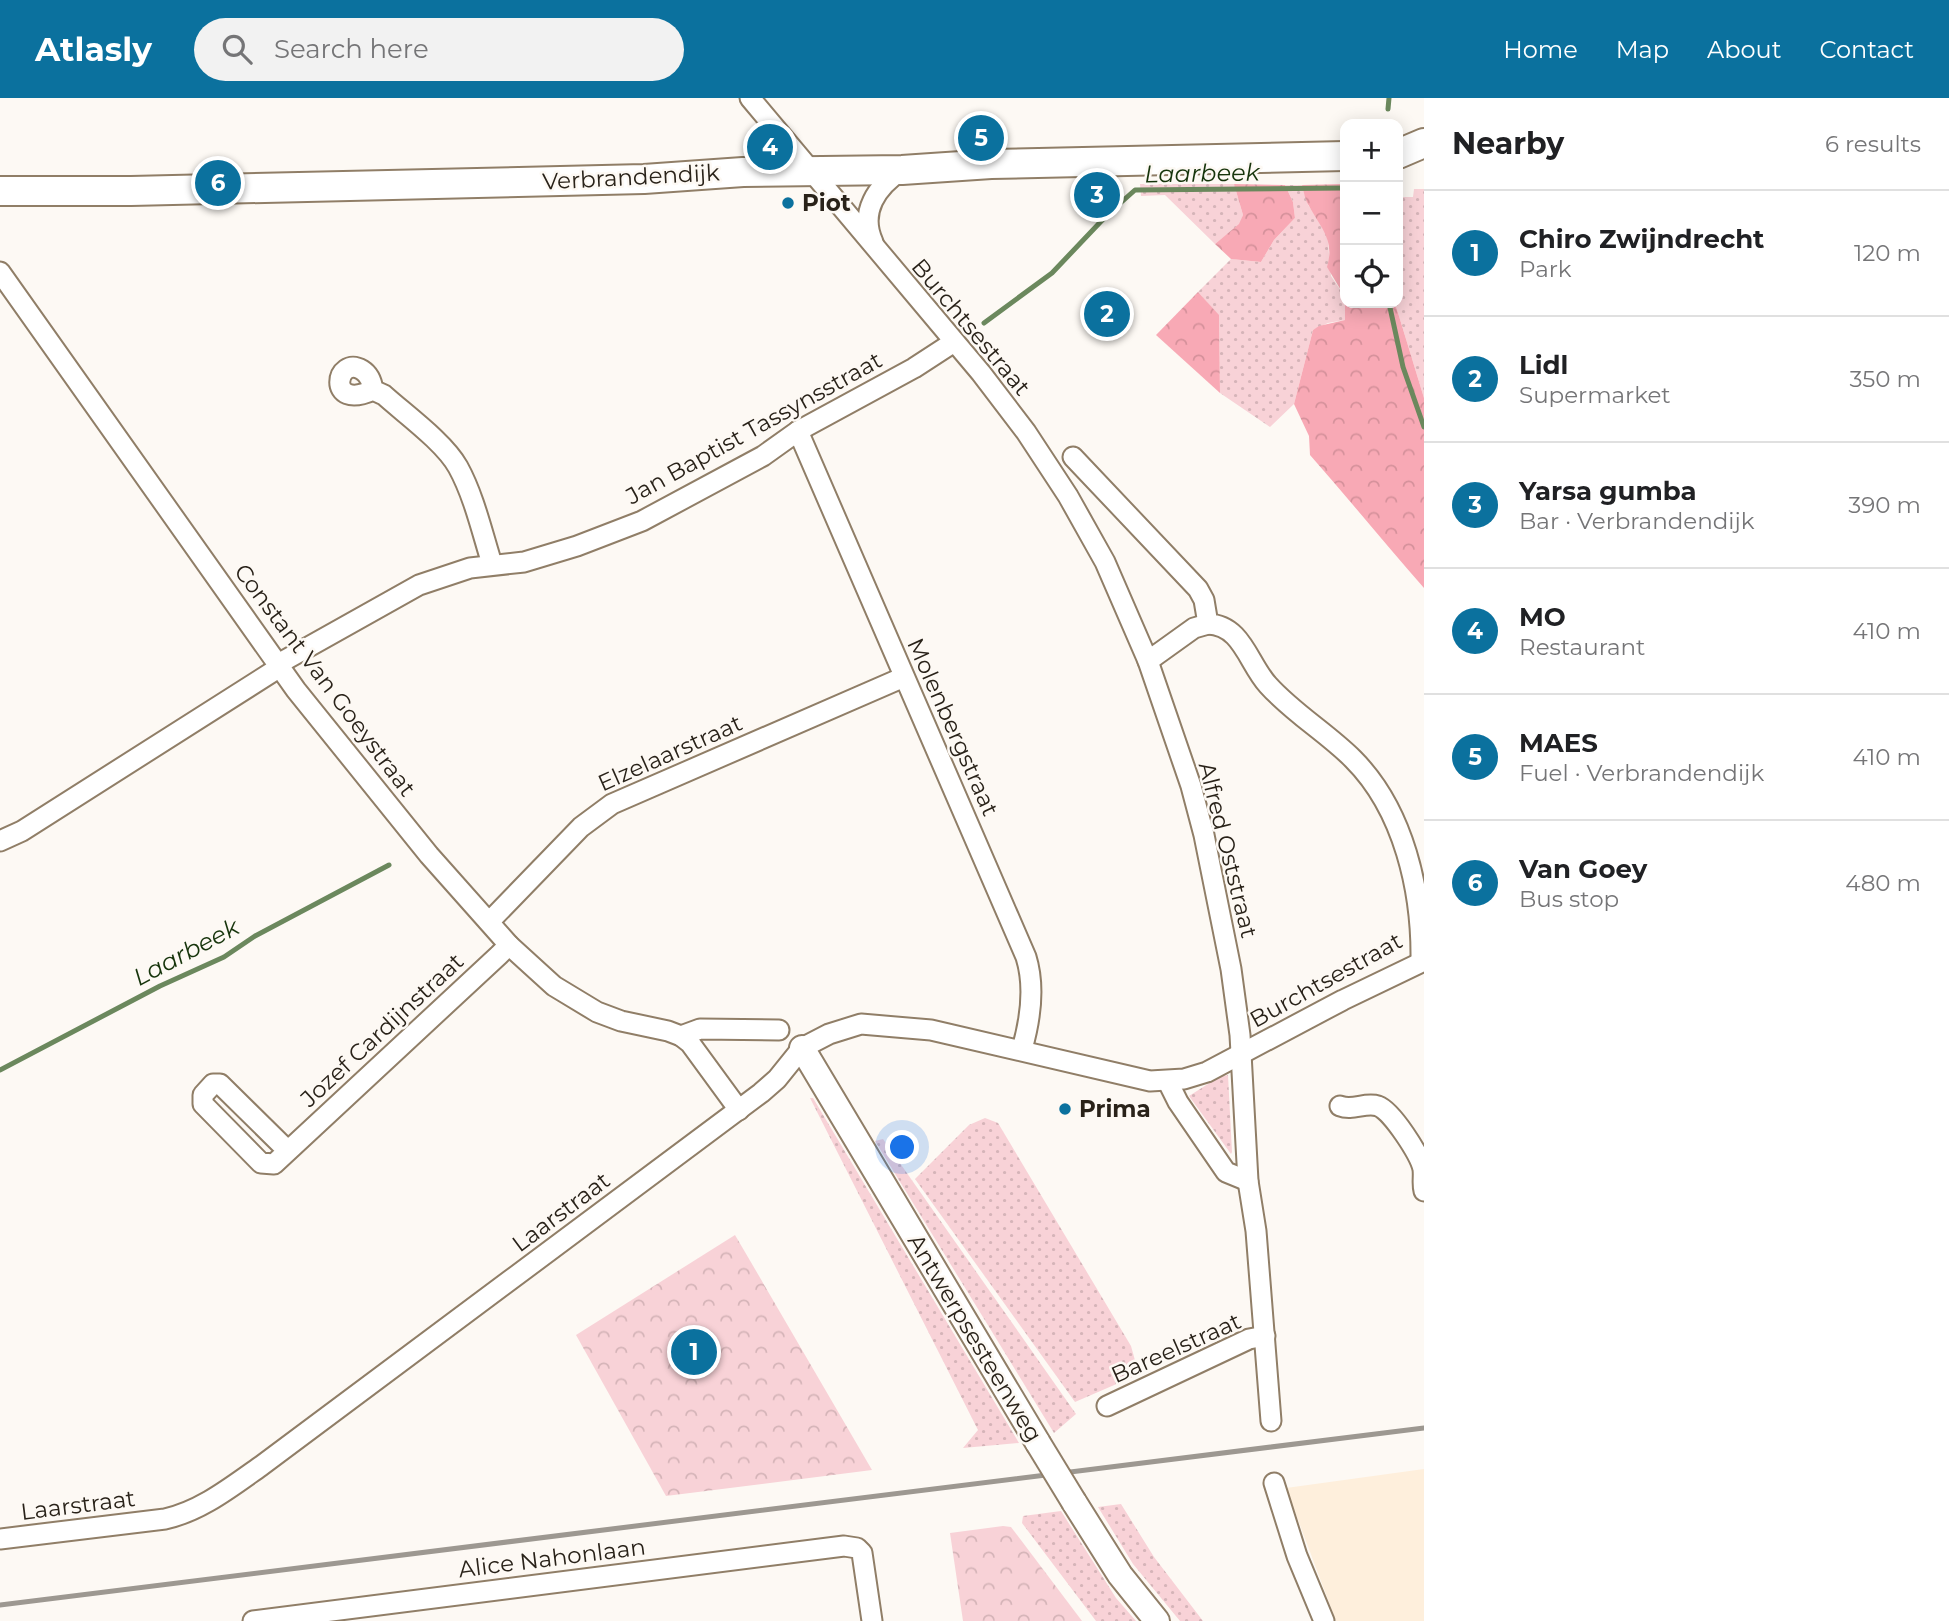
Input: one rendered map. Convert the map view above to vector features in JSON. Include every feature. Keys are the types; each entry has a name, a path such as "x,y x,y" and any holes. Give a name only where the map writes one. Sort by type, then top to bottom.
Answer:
{"main road":[{"path":"1403,153 1424,143"},
{"name":"Verbrandendijk","path":"0,191 144,191 618,180 743,172 902,170 991,164 1340,156"},
{"path":"1403,156 1424,161"}],"street":[{"name":"Burchtsestraat","path":"750,98 981,373 1026,432"},
{"name":"Burchtsestraat","path":"878,253 870,234 870,208 877,191 902,170"},
{"name":"Constant Van Goeystraat","path":"0,272 279,665 334,738 429,855 509,945 554,986 579,1002 621,1021 681,1036 700,1029 779,1030"},
{"name":"Jan Baptist Tassynsstraat","path":"0,841 46,817 279,665 419,585 470,568 524,562 577,546 642,521 764,456 798,431 914,368 954,342"},
{"path":"373,390 384,395 457,465 467,486 492,564"},
{"name":"Molenbergstraat","path":"798,431 1030,968 1030,999 1022,1049"},
{"name":"Alfred Oststraat","path":"1026,432 1068,496 1105,562 1148,661 1191,786 1204,835 1231,969 1241,1054"},
{"path":"1073,457 1198,589 1205,600 1208,624 1194,628 1148,661"},
{"name":"Burchtsestraat","path":"1208,624 1231,630 1268,685 1351,756 1368,774 1401,835 1420,916 1423,961 1241,1054 1248,1181 1256,1231 1271,1421"},
{"name":"Elzelaarstraat","path":"489,922 581,827 612,804 904,677"},
{"name":"Jozef Cardijnstraat","path":"288,1151 509,945"},
{"name":"Laarstraat","path":"0,1539 165,1519 199,1507 270,1460 739,1110 777,1079 802,1048 830,1034 861,1024 931,1030 1022,1049 1150,1081 1168,1082 1207,1072 1241,1054"},
{"path":"681,1036 690,1043 739,1110"},
{"name":"Antwerpsesteenweg","path":"802,1048 1074,1503 1120,1574 1157,1621"},
{"path":"1168,1082 1171,1092 1226,1172 1248,1181"},
{"path":"1340,1106 1349,1109 1379,1106 1394,1119 1418,1144 1424,1191"},
{"name":"Bareelstraat","path":"1107,1406 1249,1339 1265,1336"},
{"path":"1274,1483 1294,1545 1324,1621"},
{"name":"Alice Nahonlaan","path":"261,1621 844,1546 857,1548 862,1553 872,1621"}],"shaded area":[{"path":"1424,1469 1424,1621 1336,1621 1286,1488"}],"green space":[{"path":"1140,184 1234,184 1243,215 1240,224 1215,244 1165,195 1141,196"},
{"path":"1234,184 1285,185 1293,202 1295,218 1274,240 1261,262 1231,259 1215,244 1239,224 1243,215"},
{"path":"1340,184 1340,289 1327,267 1328,242 1308,204 1302,185"},
{"path":"1285,185 1302,185 1308,205 1327,232 1331,276 1340,290 1340,308 1345,308 1345,320 1328,323 1313,330 1294,404 1270,427 1220,393 1219,316 1198,292 1231,259 1261,262 1274,240 1295,218 1293,202"},
{"path":"1414,189 1424,189 1424,398 1397,308 1403,308 1403,197 1413,197"},
{"path":"1198,292 1219,315 1220,393 1156,335"},
{"path":"1345,308 1397,308 1424,398 1424,588 1310,455 1309,436 1294,404 1313,330 1345,320"},
{"path":"1228,1075 1231,1154 1189,1096 1219,1077"},
{"path":"810,1098 813,1098 1019,1443 963,1448 978,1430"},
{"path":"985,1118 998,1123 1131,1346 1136,1364 1135,1376 1075,1402 915,1179 969,1125"},
{"path":"883,1139 1076,1414 1054,1433 875,1141"},
{"path":"735,1235 872,1470 666,1496 576,1335"},
{"path":"1121,1504 1154,1557 1203,1621 1180,1621 1133,1564 1098,1507"},
{"path":"1061,1511 1116,1598 1136,1621 1096,1621 1022,1523 1023,1516"},
{"path":"1011,1527 1082,1621 963,1621 950,1533"}],"waterway":[{"path":"1388,109 1389,98"},
{"name":"Laarbeek","path":"984,323 1052,273 1108,214 1135,190 1340,188"},
{"name":"Laarbeek","path":"1390,308 1403,367 1424,427"},
{"name":"Laarbeek","path":"0,1070 160,986 224,957 255,936 389,865"}],"railway":[{"path":"0,1605 1424,1428"}],"place":[{"name":"MAES","path":"981,138"},
{"name":"MO","path":"770,147"},
{"name":"Van Goey","path":"218,183"},
{"name":"Yarsa gumba","path":"1097,195"},
{"name":"Piot","path":"788,203"},
{"name":"Lidl","path":"1107,314"},
{"name":"Prima","path":"1065,1109"},
{"name":"Chiro Zwijndrecht","path":"694,1352"}]}
